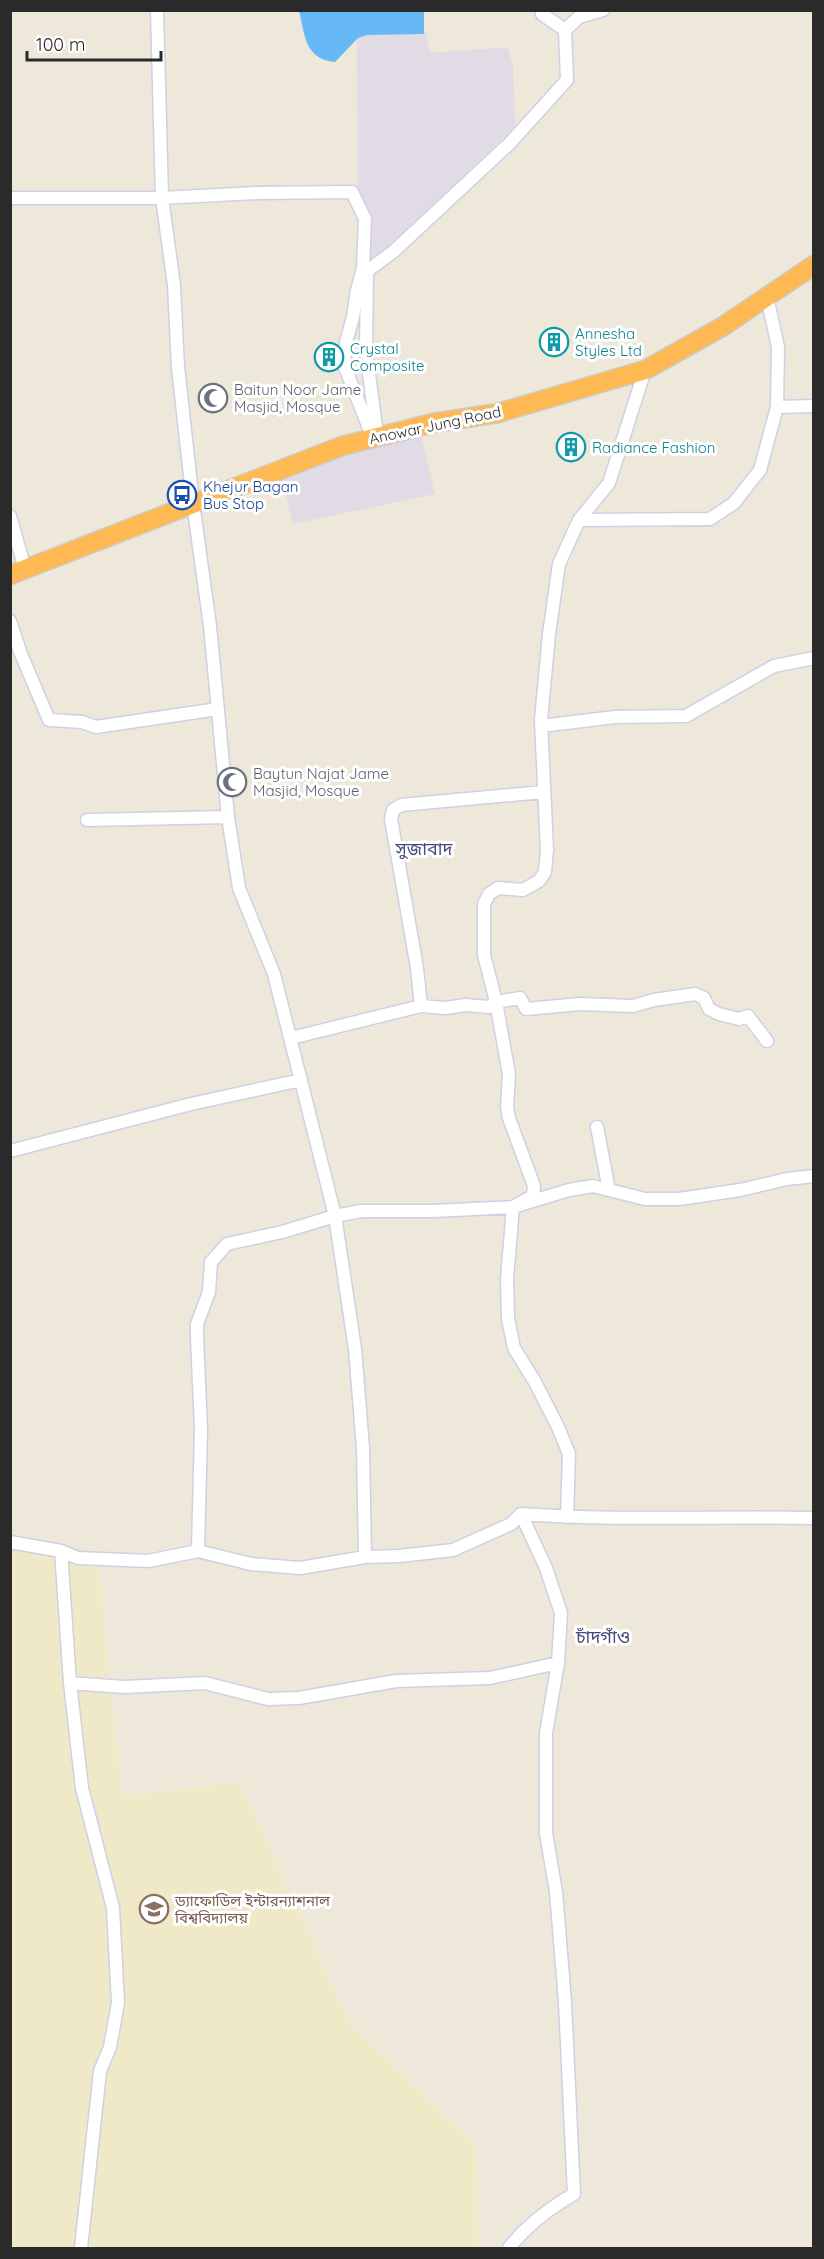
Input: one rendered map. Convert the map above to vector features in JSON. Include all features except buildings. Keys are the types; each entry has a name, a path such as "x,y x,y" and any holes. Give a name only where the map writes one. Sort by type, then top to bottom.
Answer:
{"highway":[{"name":"Anowar Jung Road","path":"18,572 342,446 433,423 498,413 645,370 722,327 813,266"}],"street":[{"path":"157,10 162,198 174,285 178,367 219,709 228,817 239,888 274,974 335,1216 355,1349 363,1448 365,1557"},
{"path":"542,10 542,14 565,30"},
{"path":"375,437 366,351 367,271 393,252 509,144 567,80 565,30 579,17 603,10"},
{"path":"10,198 162,198 257,193 352,192 365,219 363,268 353,317 345,342 344,365 375,437"},
{"path":"579,520 710,519 734,503 760,470 777,407 778,347 767,297"},
{"path":"513,1207 533,1196 534,1186 508,1118 509,1074 496,1002 484,955 484,904 489,894 498,888 523,890 539,881 545,872 547,850 541,726 549,634 560,564 579,520 609,483 645,370"},
{"path":"777,407 813,406"},
{"path":"10,516 18,572"},
{"path":"10,621 21,654 49,720 82,722 96,727 219,709"},
{"path":"541,726 615,717 686,716 774,666 813,658"},
{"path":"421,1006 417,968 391,813 401,805 544,792"},
{"path":"87,820 228,817"},
{"path":"291,1038 421,1006 445,1008 466,1005 481,1008 489,1007 496,1002 520,998 526,1009 580,1004 633,1006 654,1000 695,994 704,998 709,1009 718,1014 739,1019 748,1016 767,1041"},
{"path":"10,1151 191,1104 301,1080"},
{"path":"597,1127 609,1190"},
{"path":"198,1551 201,1429 197,1324 209,1292 211,1262 227,1244 361,1211 434,1211 513,1207 569,1190 593,1186 645,1199 679,1199 813,1176"},
{"path":"513,1207 507,1279 508,1319 514,1348 535,1382 569,1454 567,1517"},
{"path":"509,2248 523,2230 573,2194 565,2002 556,1892 546,1833 546,1733 558,1663 561,1613 546,1568 521,1514"},
{"path":"10,1542 61,1551 78,1558 148,1561 198,1551 251,1564 300,1568 365,1557 453,1550 511,1524 521,1514 567,1517 813,1518"},
{"path":"61,1551 70,1683 82,1788 113,1908 118,2003 110,2047 100,2071 81,2248"},
{"path":"70,1683 124,1687 205,1683 268,1700 299,1698 396,1681 490,1678 558,1663"}],"shaded area":[{"path":"426,31 430,53 507,47 513,65 515,126 372,266 358,212 357,33"},
{"path":"420,431 435,494 293,524 281,473"},
{"name":"ড্যাফোডিল ইন্টারন্যাশনাল বিশ্ববিদ্যালয়","path":"10,1549 99,1565 122,1796 240,1782 349,2022 477,2148 479,2248 11,2248"}],"water":[{"path":"299,11 424,11 424,34 367,35 358,38 335,62 325,60 312,51 305,36"}],"place":[{"name":"Annesha Styles Ltd","path":"554,342"},
{"name":"Crystal Composite","path":"329,357"},
{"name":"Baitun Noor Jame Masjid, Mosque","path":"213,398"},
{"name":"Radiance Fashion","path":"571,447"},
{"name":"Khejur Bagan Bus Stop","path":"182,495"},
{"name":"Baytun Najat Jame Masjid, Mosque","path":"232,782"},
{"name":"ড্যাফোডিল ইন্টারন্যাশনাল বিশ্ববিদ্যালয়","path":"154,1909"}],"district":[{"name":"সুজাবাদ","path":"424,848"},
{"name":"চাঁদগাঁও","path":"603,1636"}]}
